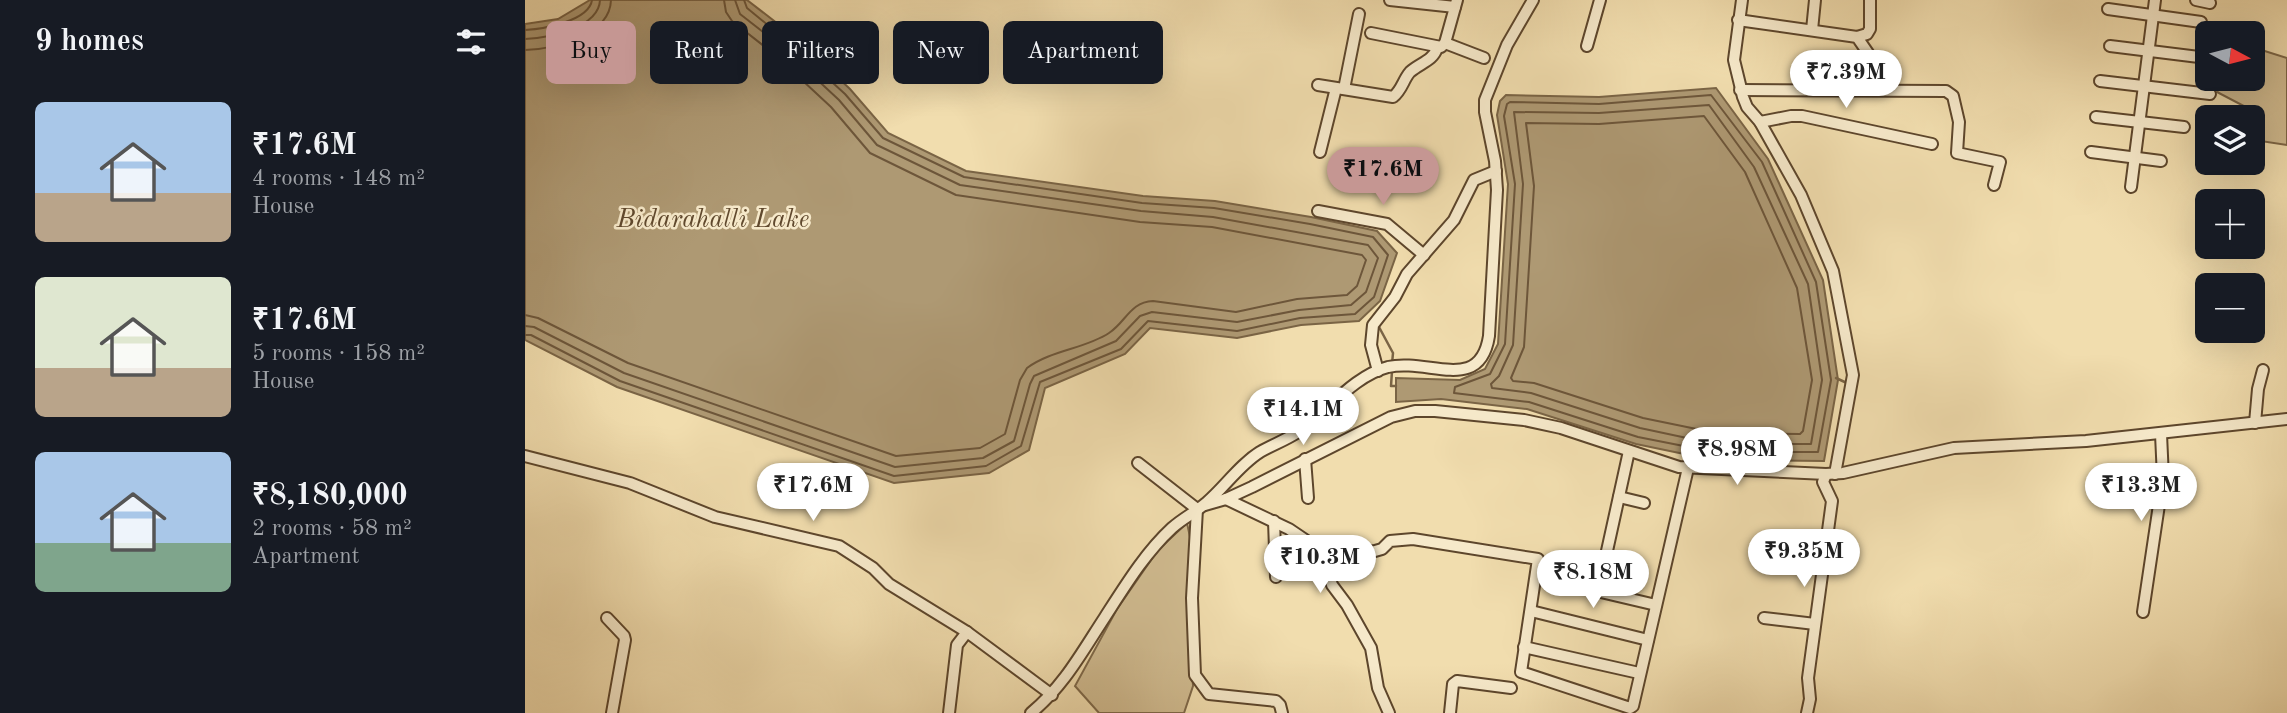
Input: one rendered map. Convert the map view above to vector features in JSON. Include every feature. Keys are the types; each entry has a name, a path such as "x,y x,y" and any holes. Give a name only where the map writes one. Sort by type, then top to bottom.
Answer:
{"street":[{"path":"1318,85 1393,97 1412,70 1434,55 1441,45 1456,4 1390,0"},
{"path":"1031,713 1052,695 1071,671 1143,562 1173,527 1201,507 1251,459 1297,432 1359,382 1384,369 1406,365 1465,369 1480,362 1485,354 1490,322 1496,171 1485,100 1507,45 1531,3 1517,0"},
{"path":"1587,46 1600,0"},
{"path":"1742,0 1734,68 1740,90 1747,107 1760,122 1801,195 1831,261 1852,367 1851,384 1831,474 1823,482 1832,501 1808,678 1810,699 1807,713"},
{"path":"1812,30 1815,0"},
{"path":"1738,19 1857,37 1867,34 1870,29 1870,0"},
{"path":"2131,187 2155,0"},
{"path":"2196,0 2210,3"},
{"path":"2108,9 2195,21"},
{"path":"1320,152 1340,89 1359,14"},
{"path":"1371,33 1441,45 1484,58"},
{"path":"1853,90 1870,61 1857,37"},
{"path":"2109,46 2195,56"},
{"path":"2100,80 2210,94"},
{"path":"1740,90 1947,92 1953,96 1959,122 1957,153 2000,162 1994,185"},
{"path":"1760,122 1802,116 1932,144"},
{"path":"2096,117 2184,127"},
{"path":"2091,152 2161,161"},
{"path":"1384,369 1371,345 1373,325 1395,298 1407,274 1454,220 1474,180 1496,171"},
{"path":"1318,211 1387,224 1424,255"},
{"path":"2255,423 2258,389 2263,370"},
{"path":"1201,507 1226,499 1391,417 1425,411 1536,422 1670,465 1688,468 1831,474 1954,449 2087,442 2287,419"},
{"path":"2143,612 2163,478 2161,434"},
{"path":"1629,451 1605,560 1633,567"},
{"path":"525,456 630,483 715,517 839,546 873,568 889,584 967,632 1052,695"},
{"path":"1305,458 1308,498"},
{"path":"1138,463 1201,507"},
{"path":"1323,555 1375,551 1382,549 1390,541 1422,540 1536,558 1539,562 1537,577 1520,669 1523,673 1630,708 1633,706 1688,468"},
{"path":"1619,497 1644,503"},
{"path":"1226,499 1274,521 1313,544 1323,555 1332,585 1347,605 1371,648 1378,688 1389,713"},
{"path":"1201,507 1192,598 1196,678 1209,694 1276,701 1282,713"},
{"path":"1274,521 1276,578"},
{"path":"1537,577 1656,605"},
{"path":"1531,611 1648,640"},
{"path":"607,618 622,632 625,640 612,713"},
{"path":"1764,618 1815,624"},
{"path":"949,713 957,645 967,632"},
{"path":"1524,647 1639,673"},
{"path":"1450,713 1453,684 1457,681 1511,688"}],"shaded area":[{"path":"2265,51 2287,58 2287,145 2265,142 2265,105 2242,105 2217,92 2265,91"},
{"path":"1187,523 1190,537 1193,686 1184,713 1099,713 1075,686 1117,609 1158,550"}],"water":[{"name":"Bidarahalli Lake","path":"590,0 747,0 774,21 762,21 762,84 845,84 888,133 966,171 1143,196 1215,201 1311,217 1377,231 1397,253 1380,301 1359,321 1301,325 1237,338 1150,328 1125,354 1045,388 1029,450 989,473 894,483 617,387 525,340 525,24 558,19"},
{"path":"1716,88 1768,159 1823,280 1838,380 1824,461 1713,460 1636,444 1527,409 1441,399 1396,402 1396,378 1460,380 1485,369 1498,344 1508,184 1497,115 1500,101 1506,95 1599,97"}],"waterway":[{"path":"1379,327 1393,353 1392,364"},
{"path":"1392,371 1391,386 1396,386"},
{"path":"1836,378 1849,384"}]}
